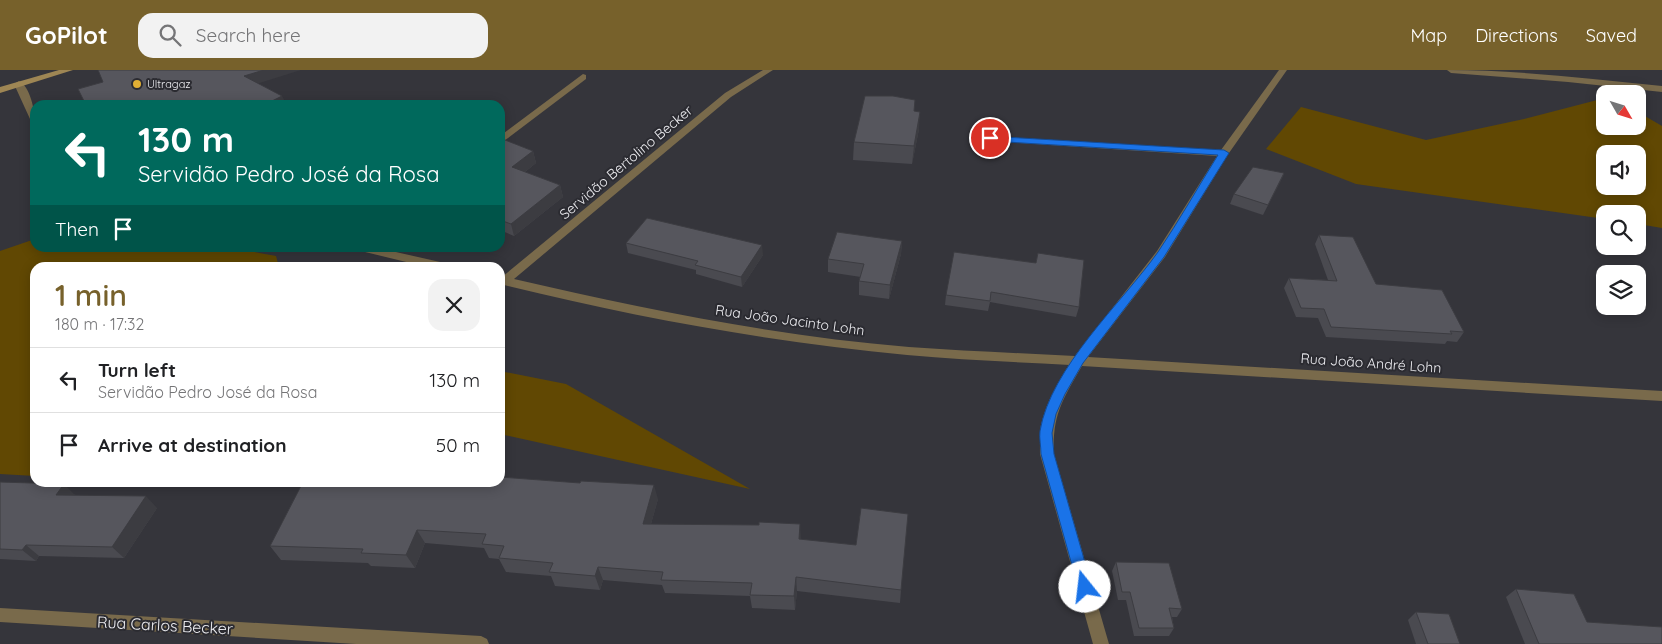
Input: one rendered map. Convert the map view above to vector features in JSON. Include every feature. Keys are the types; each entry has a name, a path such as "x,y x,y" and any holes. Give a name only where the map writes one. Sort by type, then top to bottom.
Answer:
{"main road":[{"path":"0,90 69,70"}],"street":[{"name":"Servidão Bertolino Becker","path":"505,278 728,95 768,70"},
{"path":"1101,644 1047,454 1046,433 1050,414 1079,360 1161,254 1224,153 1283,70"},
{"path":"1451,70 1568,79 1662,89"},
{"path":"505,137 583,77"},
{"path":"19,84 30,108"},
{"path":"990,138 1224,153"},
{"path":"382,252 424,262"},
{"name":"Rua João Jacinto Lohn","path":"505,281 766,334 908,351 1079,360"},
{"name":"Rua João André Lohn","path":"1079,360 1662,396"},
{"name":"Rua Carlos Becker","path":"0,615 481,644"}],"shaded area":[{"path":"1596,100 1596,135 1646,135 1646,117 1662,126 1662,228 1646,225 1646,205 1596,205 1596,218 1356,184 1266,149 1301,107 1426,140 1524,119"},
{"path":"30,241 30,252 254,252 276,256 278,262 30,262 30,476 0,474 0,251"},
{"path":"505,372 566,384 750,489 505,435"}],"building":[{"path":"98,70 264,70 244,76 282,96 274,100 84,100 78,89 103,82"},
{"path":"865,96 893,96 915,100 914,111 920,112 914,146 854,142"},
{"path":"505,140 533,151 512,167 560,185 511,224 505,222"},
{"path":"1253,167 1284,173 1268,205 1234,194"},
{"path":"647,218 762,245 741,277 695,265 698,261 626,243"},
{"path":"837,232 902,241 890,285 859,281 864,264 828,259"},
{"path":"1319,235 1353,237 1376,284 1442,290 1464,332 1450,331 1452,334 1331,327 1324,309 1301,308 1289,278 1337,281"},
{"path":"954,252 1036,263 1038,253 1084,260 1079,307 991,292 990,301 946,295"},
{"path":"505,477 580,483 581,481 654,485 643,524 759,525 759,522 800,524 799,539 856,545 861,508 908,514 901,590 796,577 794,596 750,595 752,583 661,580 663,572 598,567 595,576 549,572 553,563 499,558 504,546 482,544 486,534 417,530 406,555 361,553 363,549 270,546 300,487 505,487"},
{"path":"0,482 30,483 30,487 62,487 56,495 146,496 112,547 26,545 22,550 0,549"},
{"path":"1116,562 1169,563 1182,609 1169,608 1174,628 1139,628 1130,592 1122,592"},
{"path":"1516,589 1574,594 1587,622 1662,627 1662,644 1539,644"},
{"path":"1416,612 1449,614 1460,644 1428,644"}],"place":[{"name":"Ultragaz","path":"137,84"}],"route":[{"path":"990,138 1224,153 1161,254 1079,360 1050,414 1046,433 1047,454 1085,587"}]}
